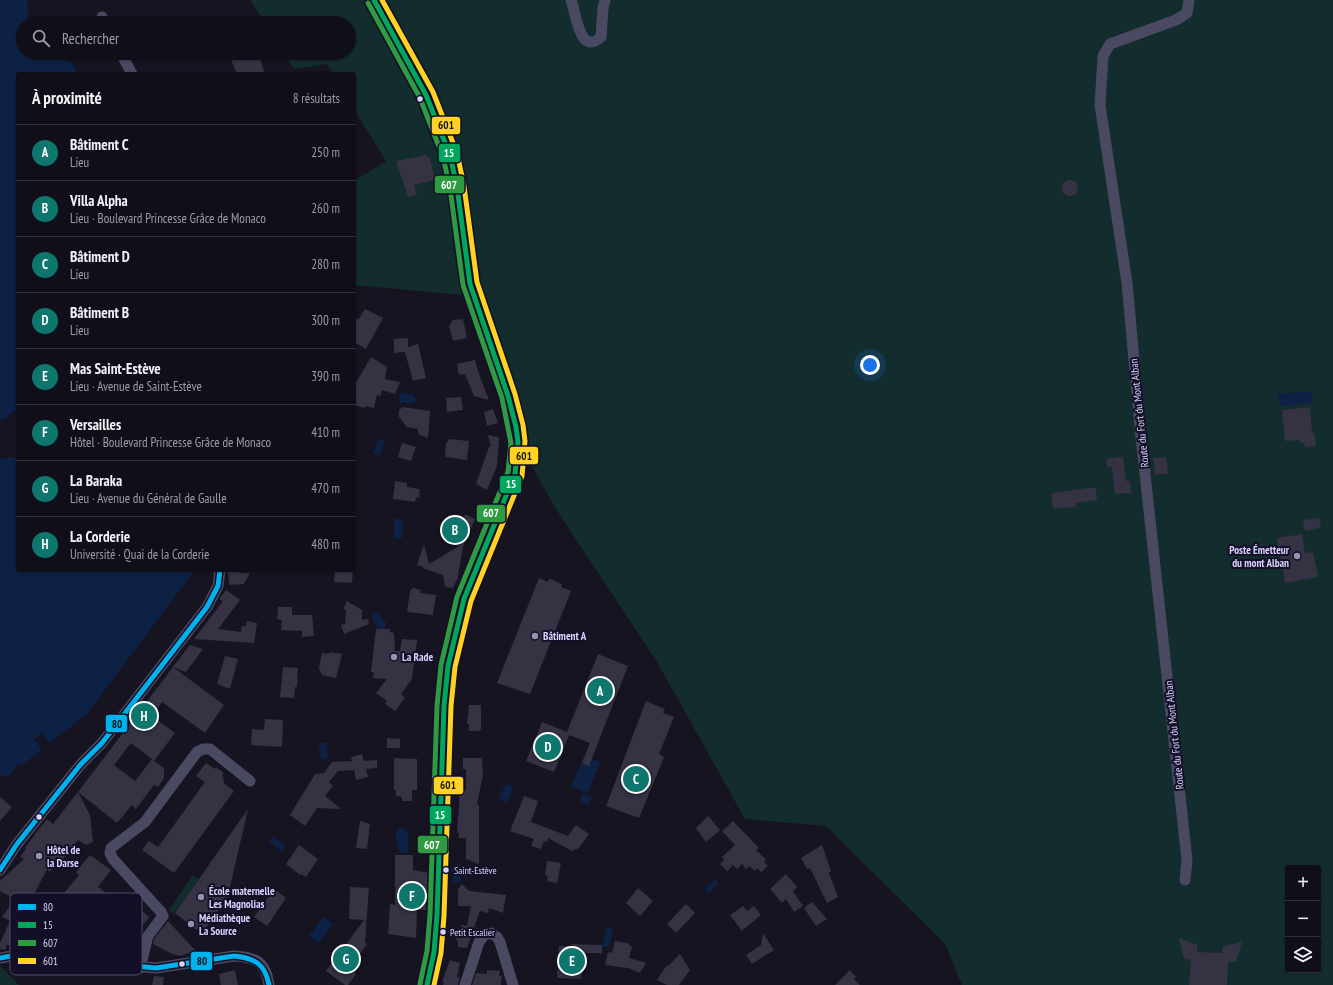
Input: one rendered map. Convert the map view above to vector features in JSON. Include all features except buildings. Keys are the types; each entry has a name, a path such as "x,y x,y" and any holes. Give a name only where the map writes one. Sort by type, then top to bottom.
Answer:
{"main road":[{"path":"374,0 427,97 450,156 455,177 470,284 514,414 518,436 518,462 515,474 464,599 448,666 444,706 437,922 434,952 427,985"}],"street":[{"path":"571,0 584,39 590,42 596,41 601,37 605,0"},
{"name":"Route du Fort du Mont Alban","path":"1185,880 1187,860 1141,437 1127,283 1100,105 1104,56 1110,44 1176,20 1187,14 1190,0"},
{"path":"125,60 131,72"},
{"path":"0,870 17,844 85,759 102,743 207,607 218,586 220,572"},
{"path":"142,960 148,936 163,916 113,859 110,853 115,845 150,817 198,752 203,749 210,749 250,781"},
{"path":"465,985 479,942 484,935 490,933 497,937 500,942 513,985"},
{"path":"0,958 10,956"},
{"path":"142,968 168,967 234,956 246,957 256,961 264,967 269,985"}],"green space":[{"path":"250,0 1333,0 1333,985 962,985 945,944 826,826 745,819 657,662 554,506 527,457 520,408 483,297 356,285 356,180 386,161 356,112 356,72 332,72 327,64 294,69 288,60 356,60 356,16 260,16"},
{"path":"193,875 199,879 174,913 169,910"},
{"path":"0,966 19,985 0,985"}],"water":[{"path":"0,0 27,0 27,16 16,16 16,60 68,60 76,72 16,72 16,410 5,419 0,420"},
{"path":"1310,391 1313,397 1311,403 1281,406 1278,400 1279,394"},
{"path":"400,392 413,395 415,402 411,404 403,402 399,404"},
{"path":"379,439 385,440 380,456 373,453"},
{"path":"16,457 16,572 194,572 87,714 50,743 41,733 34,739 42,750 22,765 19,764 6,778 0,774 0,459"},
{"path":"394,519 403,519 402,538 394,538"},
{"path":"377,612 387,624 383,629 378,628 372,618 373,613"},
{"path":"319,743 327,743 328,758 324,760 320,758"},
{"path":"584,756 600,762 588,793 571,787"},
{"path":"510,784 513,788 507,803 499,799 505,785"},
{"path":"582,793 592,797 588,806 580,800"},
{"path":"399,828 406,829 409,837 408,853 399,852 396,834"},
{"path":"273,837 286,846 282,852 269,842"},
{"path":"456,864 460,864 458,874 463,881 454,883 451,868"},
{"path":"716,880 718,884 710,893 707,893 705,888"},
{"path":"323,917 333,924 319,943 309,936"},
{"path":"607,927 613,928 609,947 602,946"}],"transit line":[{"name":"15","path":"374,0 426,95 450,155 457,187 470,284 508,396 516,427 518,442 515,474 464,599 448,666 444,706 437,915 434,952 427,985"},
{"name":"601","path":"382,0 433,92 457,153 464,186 477,282 515,394 523,425 525,441 522,476 471,601 455,667 451,706 444,916 441,953 434,985"},
{"name":"607","path":"368,3 420,98 443,157 450,188 463,285 502,398 511,443 508,472 457,597 441,665 437,706 430,915 427,951 420,984"},
{"name":"80","path":"0,870 17,844 81,764 102,743 207,607 218,586 220,572"},
{"name":"80","path":"0,958 10,956"},
{"name":"80","path":"142,967 156,968 234,956 248,958 258,963 262,967 269,985"}],"place":[{"name":"Villa Alpha","path":"455,530"},
{"name":"Poste Émetteur du mont Alban","path":"1297,556"},
{"name":"Bâtiment A","path":"535,636"},
{"name":"La Rade","path":"394,657"},
{"name":"Bâtiment C","path":"600,691"},
{"name":"La Corderie","path":"144,716"},
{"name":"Bâtiment B","path":"548,747"},
{"name":"Bâtiment D","path":"636,779"},
{"name":"Hôtel de la Darse","path":"39,856"},
{"name":"Saint-Estève","path":"446,870"},
{"name":"Versailles","path":"412,896"},
{"name":"École maternelle Les Magnolias","path":"201,897"},
{"name":"Médiathèque La Source","path":"191,924"},
{"name":"Petit Escalier","path":"443,932"},
{"name":"La Baraka","path":"346,959"},
{"name":"Mas Saint-Estève","path":"572,961"}]}
